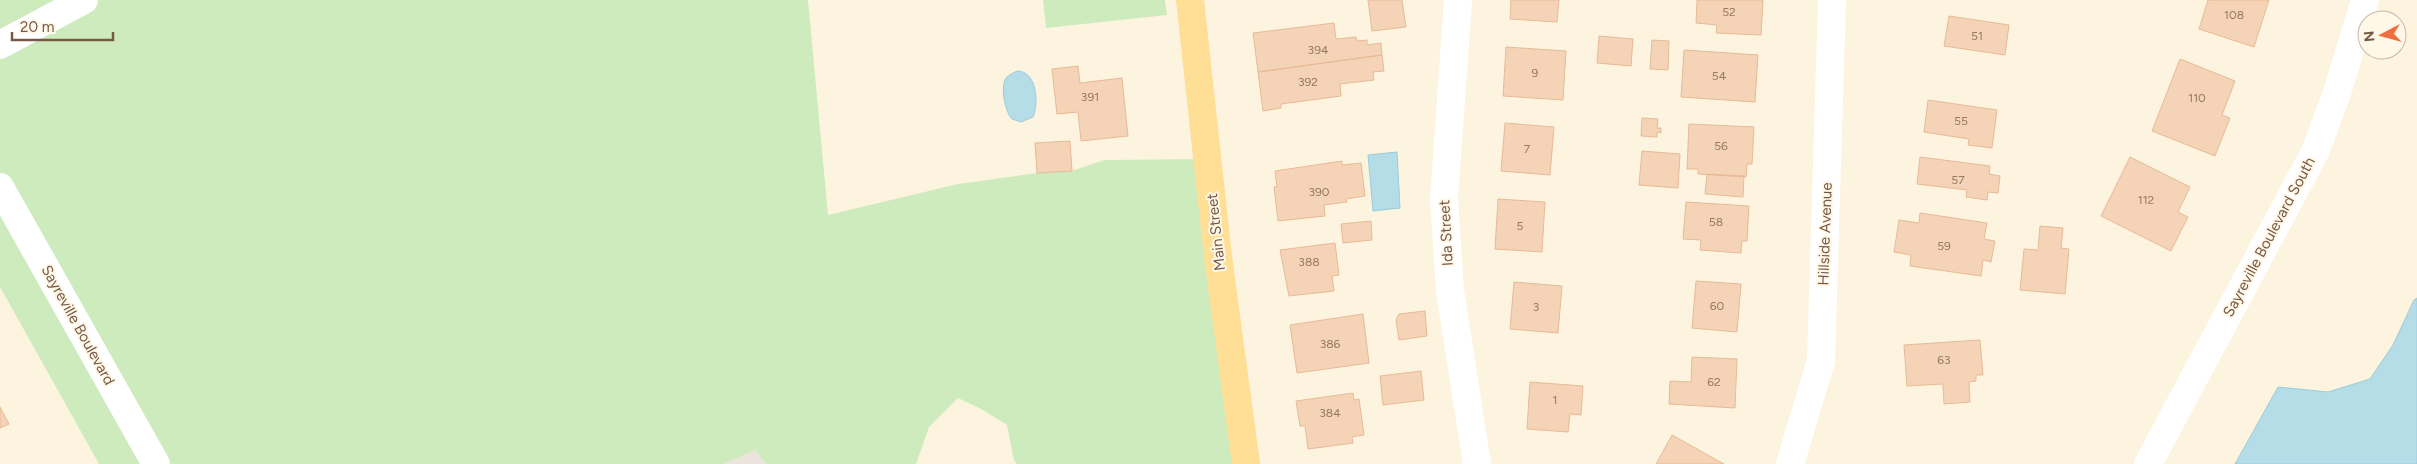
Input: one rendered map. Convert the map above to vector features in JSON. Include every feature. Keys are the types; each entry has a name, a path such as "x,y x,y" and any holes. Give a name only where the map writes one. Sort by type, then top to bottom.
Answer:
{"main road":[{"name":"Main Street","path":"1190,0 1218,258 1246,464"}],"street":[{"path":"0,45 84,0"},
{"name":"Ida Street","path":"1458,0 1444,198 1450,292 1477,464"},
{"name":"Hillside Avenue","path":"1790,464 1821,361 1832,0"},
{"name":"Sayreville Boulevard South","path":"2148,464 2315,152 2337,93 2365,0"},
{"name":"Sayreville Boulevard","path":"0,187 156,464"}],"shaded area":[{"path":"755,450 766,464 724,464"}],"green space":[{"path":"0,0 808,0 828,215 958,184 1037,173 1072,171 1104,160 1207,159 1246,464 1017,464 1014,460 1007,425 983,410 958,398 929,427 916,464 766,464 755,450 724,464 99,464 0,287"},
{"path":"1043,0 1165,0 1167,15 1046,28"}],"water":[{"path":"1017,71 1024,72 1029,76 1036,96 1033,117 1021,122 1009,116 1003,93 1006,78"},
{"path":"1397,152 1400,208 1373,211 1368,155"},
{"path":"2417,298 2417,464 2235,464 2278,387 2328,392 2370,379 2393,345 2414,300"}],"building":[{"path":"1368,0 1402,0 1406,27 1372,31"},
{"path":"1511,0 1559,0 1557,22 1510,19"},
{"path":"1697,0 1763,0 1761,35 1716,33 1717,25 1696,23"},
{"path":"2208,0 2269,0 2254,47 2199,29"},
{"path":"1949,16 2009,25 2005,55 1944,46"},
{"path":"1334,23 1336,39 1356,37 1357,41 1367,40 1367,45 1381,43 1382,55 1258,72 1253,33"},
{"path":"1599,36 1633,39 1631,66 1597,63"},
{"path":"1652,40 1669,41 1668,70 1650,69"},
{"path":"1506,47 1566,51 1563,100 1503,96"},
{"path":"1684,50 1758,55 1755,102 1681,97"},
{"path":"1382,55 1384,71 1373,72 1374,80 1340,84 1341,96 1281,104 1281,108 1263,111 1258,72"},
{"path":"2180,59 2235,81 2222,115 2230,118 2215,156 2152,131"},
{"path":"1078,66 1080,83 1122,78 1128,136 1081,141 1078,112 1057,114 1052,69"},
{"path":"1928,100 1997,110 1992,148 1968,145 1969,139 1924,132"},
{"path":"1642,118 1658,119 1657,128 1661,128 1661,133 1657,132 1657,137 1641,136"},
{"path":"1505,123 1554,127 1550,175 1501,171"},
{"path":"1689,124 1754,127 1752,164 1747,164 1746,177 1698,174 1698,169 1687,169"},
{"path":"1070,141 1072,171 1037,173 1035,143"},
{"path":"1642,151 1680,154 1678,188 1639,185"},
{"path":"1920,157 1990,166 1989,174 2000,176 1998,193 1988,192 1987,200 1966,197 1967,190 1917,184"},
{"path":"2130,157 2190,187 2178,212 2188,217 2171,251 2101,216"},
{"path":"1342,161 1342,165 1361,163 1365,196 1346,199 1347,202 1324,205 1325,216 1278,221 1274,187 1277,187 1275,171"},
{"path":"1707,174 1744,176 1743,197 1705,194"},
{"path":"1498,199 1545,202 1542,252 1495,249"},
{"path":"1686,202 1749,206 1747,241 1742,241 1741,253 1700,250 1701,240 1683,239"},
{"path":"1920,213 1987,223 1984,239 1995,241 1991,262 1983,260 1981,276 1910,266 1911,255 1894,252 1899,220 1919,223"},
{"path":"1371,221 1372,240 1343,243 1341,224"},
{"path":"2040,226 2063,228 2061,248 2069,249 2065,294 2020,290 2024,249 2038,250"},
{"path":"1335,243 1339,275 1332,276 1334,291 1289,296 1280,250"},
{"path":"1696,281 1741,284 1737,332 1692,328"},
{"path":"1514,282 1562,286 1558,333 1510,329"},
{"path":"1425,311 1427,336 1399,340 1396,320 1399,314"},
{"path":"1363,314 1369,363 1297,373 1290,325"},
{"path":"1980,340 1983,375 1976,375 1976,381 1969,382 1970,402 1944,404 1943,384 1907,386 1904,345"},
{"path":"1692,357 1737,359 1735,408 1669,404 1670,381 1691,382"},
{"path":"1421,371 1424,400 1383,405 1380,376"},
{"path":"1530,382 1583,386 1581,415 1570,414 1568,432 1527,429"},
{"path":"1353,393 1354,400 1359,399 1364,435 1352,437 1353,443 1308,449 1305,426 1300,426 1296,401"},
{"path":"0,407 9,424 0,428"},
{"path":"1672,435 1724,464 1656,464"}]}
